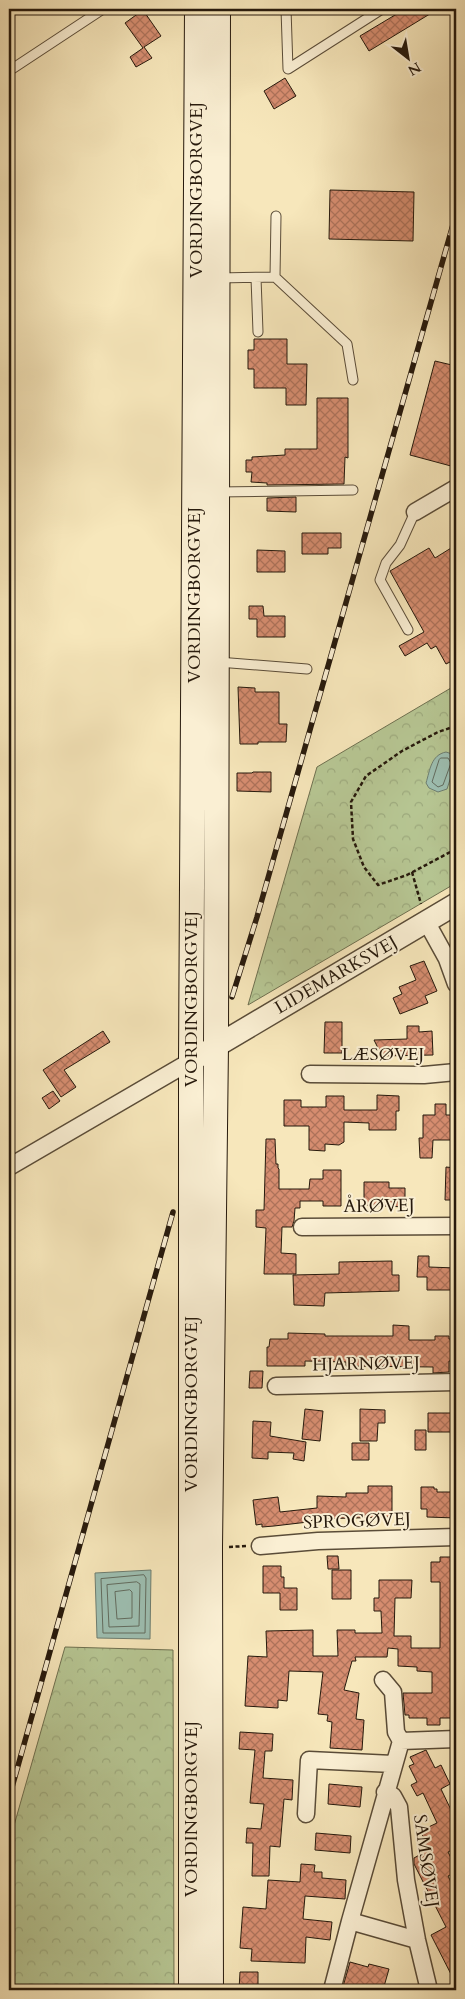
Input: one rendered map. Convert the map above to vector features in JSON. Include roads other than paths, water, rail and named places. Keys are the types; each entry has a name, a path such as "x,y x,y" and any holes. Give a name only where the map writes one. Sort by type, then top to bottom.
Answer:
{"main road":[{"name":"VORDINGBORGVEJ","path":"197,9 207,279"},
{"name":"VORDINGBORGVEJ","path":"191,1990 191,1061 206,492 207,279 218,9"},
{"name":"VORDINGBORGVEJ","path":"206,492 217,662 216,1045 210,1547 211,1990"}],"street":[{"path":"415,512 454,493"},
{"name":"LIDEMARKSVEJ","path":"191,1061 456,904"},
{"path":"426,921 447,959 456,984"},
{"path":"9,1167 191,1061"},
{"name":"LÆSØVEJ","path":"310,1074 424,1076 456,1072"},
{"name":"ÅRØVEJ","path":"302,1227 456,1226"},
{"name":"HJARNØVEJ","path":"276,1386 456,1382"},
{"name":"SPROGØVEJ","path":"260,1546 318,1541 456,1537"},
{"path":"332,1990 385,1792 401,1741 396,1732 393,1692 383,1680"},
{"path":"401,1741 456,1739"},
{"path":"306,1814 309,1760 393,1764"},
{"name":"SAMSØVEJ","path":"385,1792 392,1796 399,1807 406,1880 429,1990"},
{"path":"350,1922 418,1940"}],"lane":[{"path":"286,9 288,69 382,9"},
{"path":"9,71 97,10"},
{"path":"275,277 276,216"},
{"path":"207,279 275,277 347,344 353,380"},
{"path":"256,278 258,332"},
{"path":"206,492 353,490"},
{"path":"408,630 380,580 386,563 400,545 415,512"},
{"name":"VORDINGBORGVEJ","path":"217,662 307,669"}],"water":[{"path":"446,752 452,754 456,761 447,789 438,792 429,788 426,783 434,760 437,756"},
{"path":"151,1570 150,1639 97,1638 95,1573"}],"railway":[{"path":"232,997 257,917 456,214"},
{"path":"9,1798 173,1212"}]}
